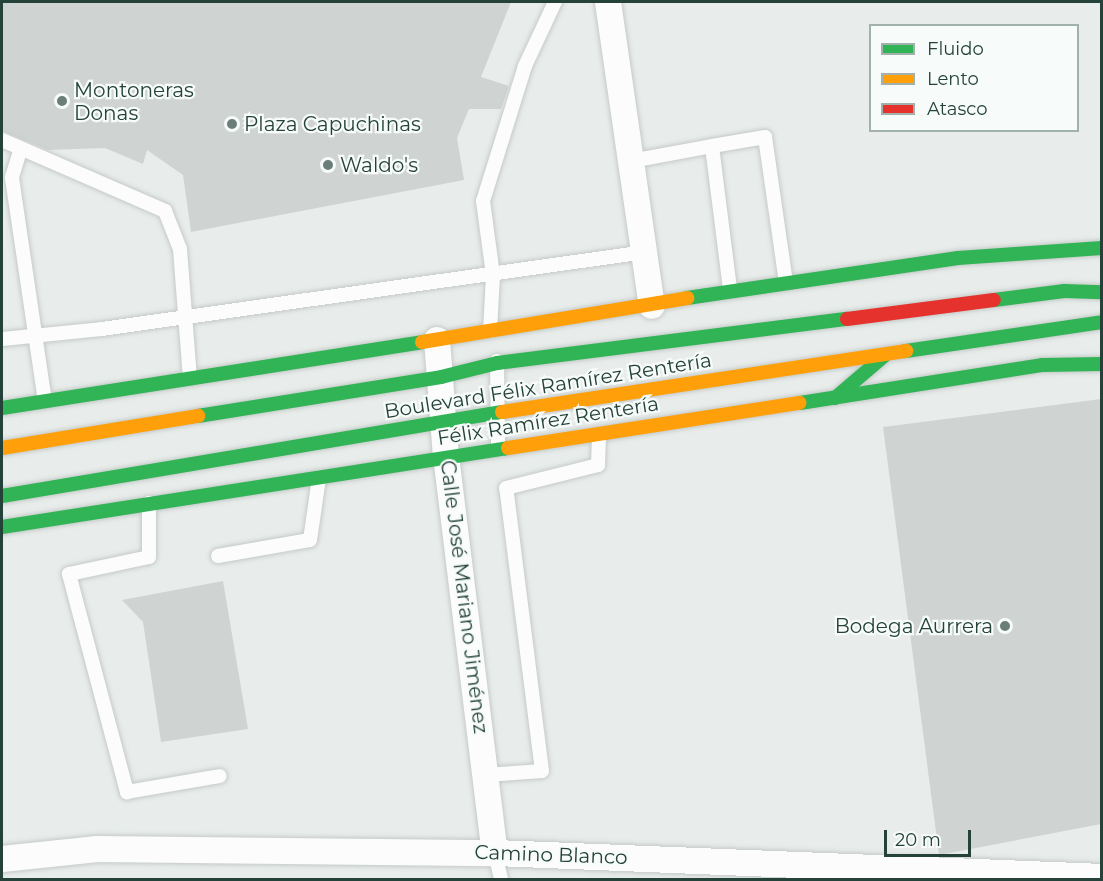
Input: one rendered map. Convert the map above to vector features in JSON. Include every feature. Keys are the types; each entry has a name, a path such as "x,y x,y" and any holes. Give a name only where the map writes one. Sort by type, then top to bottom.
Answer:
{"main road":[{"path":"2,408 652,306 730,290 958,258 1101,248"},
{"name":"Boulevard Félix Ramírez Rentería","path":"2,448 441,377 497,363 1064,291 1101,292"},
{"name":"Boulevard Félix Ramírez Rentería","path":"2,496 497,412 1101,322"},
{"path":"836,398 884,356"},
{"name":"Félix Ramírez Rentería","path":"2,527 149,501 1043,365 1101,364"}],"street":[{"path":"608,2 652,306"},
{"name":"Calle José Mariano Jiménez","path":"437,340 446,456 495,853"},
{"name":"Camino Blanco","path":"2,859 97,849 495,853 889,873 1101,877"}],"lane":[{"path":"498,449 497,363 490,332 493,275 483,201 525,66 555,2"},
{"path":"631,161 765,137 786,282"},
{"path":"2,140 20,151 165,211 180,249 190,379"},
{"path":"712,146 730,290"},
{"path":"20,151 12,178 45,401"},
{"path":"2,339 184,318 493,275 555,262 645,252"},
{"path":"486,775 542,771 506,488 598,465 598,433"},
{"path":"218,556 310,540 319,476"},
{"path":"149,501 149,557 69,574 127,792 220,776"},
{"path":"495,853 501,879"}],"building":[{"name":"Plaza Capuchinas","path":"2,2 511,2 481,77 509,86 501,109 469,109 457,138 464,180 191,232 183,175 147,150 143,164 105,148 48,150 2,131"},
{"name":"Bodega Aurrera","path":"1101,399 1101,824 939,855 883,427"},
{"path":"223,581 248,729 161,742 143,622 122,600"}],"traffic: fast":[{"path":"687,298 958,258 1102,248"},
{"path":"994,300 1064,291 1102,292"},
{"path":"198,416 441,377 497,363 847,319"},
{"path":"906,351 1102,322"},
{"path":"2,408 422,342"},
{"path":"835,398 884,356"},
{"path":"800,403 1043,365 1102,364"},
{"path":"2,496 502,412"},
{"path":"2,527 508,448"}],"traffic: slow":[{"path":"422,342 687,298"},
{"path":"502,412 906,351"},
{"path":"508,448 800,403"},
{"path":"2,448 198,416"}],"traffic: jam":[{"path":"847,319 994,300"}],"place":[{"name":"Montoneras Donas","path":"62,101"},
{"name":"Plaza Capuchinas","path":"232,124"},
{"name":"Waldo's","path":"328,165"},
{"name":"Bodega Aurrera","path":"1005,626"}]}
